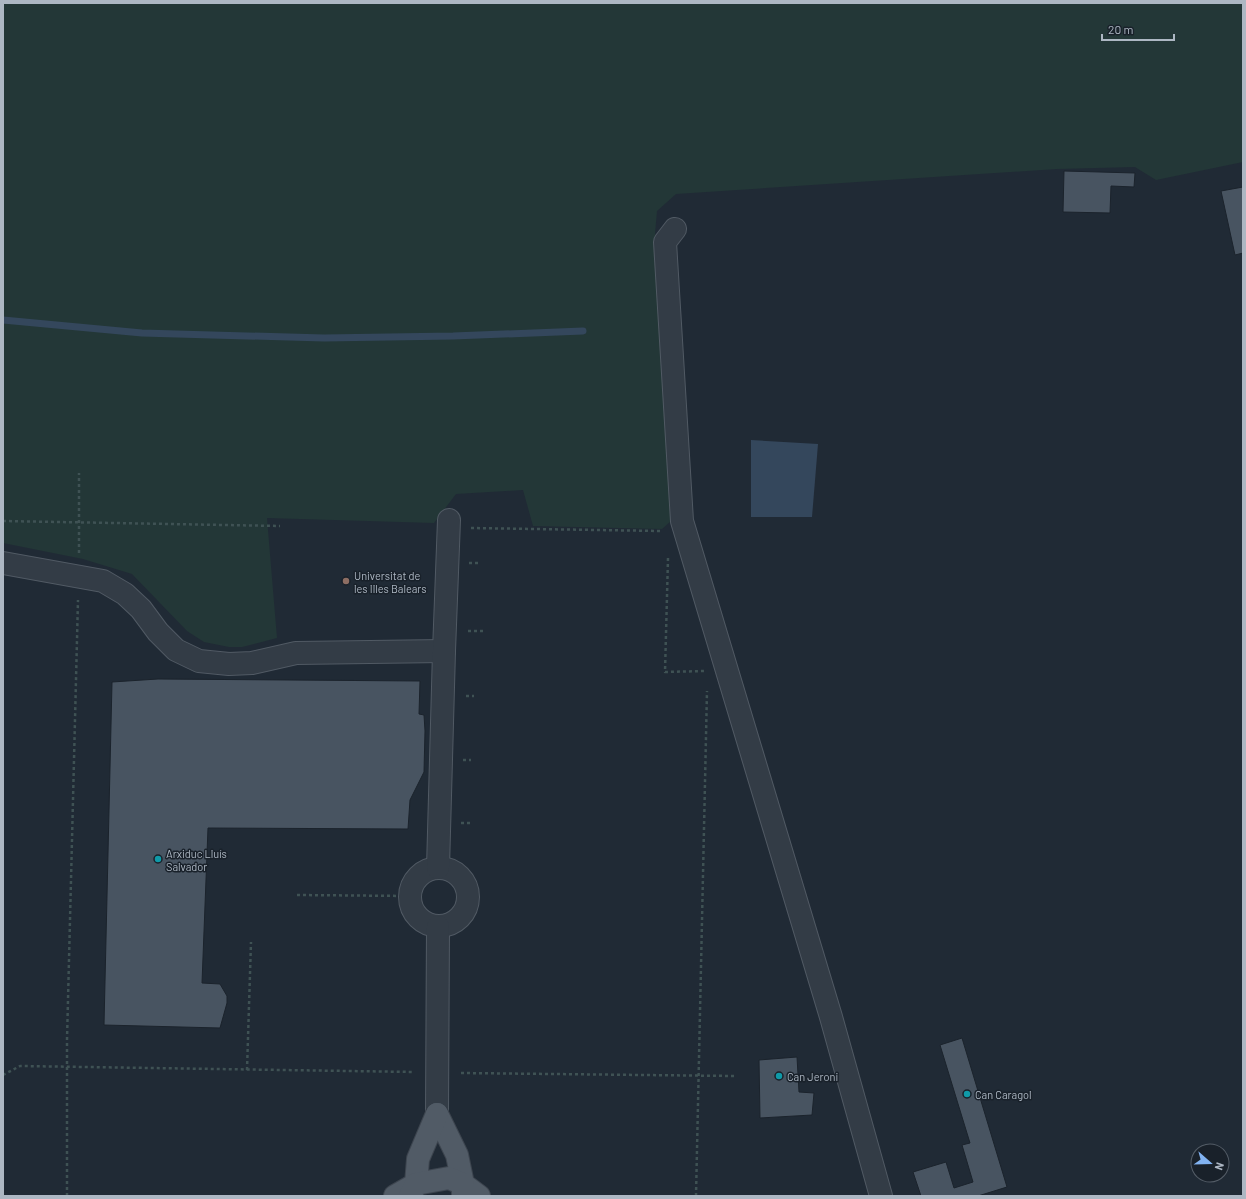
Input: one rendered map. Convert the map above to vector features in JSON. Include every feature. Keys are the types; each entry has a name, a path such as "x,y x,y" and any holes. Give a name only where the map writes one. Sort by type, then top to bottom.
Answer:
{"main road":[{"path":"413,1190 418,1160 437,1114"},
{"path":"437,1114 457,1155 468,1192"},
{"path":"395,1196 449,1178 468,1192"}],"street":[{"path":"676,228 664,242 682,521 826,1001 881,1196"},
{"path":"438,868 449,524"},
{"path":"3,563 103,581 125,594 176,650 199,661 230,664 252,663 296,652 444,651"},
{"path":"438,868 448,869 456,873 467,887 469,896 468,906 456,921 447,926 438,927 419,919 413,911 410,896 414,882 421,874 429,869 438,868"},
{"path":"437,1114 438,927"}],"path":[{"path":"68,1196 67,1067 80,577 79,473"},
{"path":"3,521 280,526"},
{"path":"449,524 668,531"},
{"path":"668,554 665,672 708,671"},
{"path":"696,1196 707,687"},
{"path":"296,895 410,896"},
{"path":"247,1070 251,942"},
{"path":"3,1074 20,1066 734,1076"}],"green space":[{"path":"3,3 1243,3 1243,162 1156,180 1135,167 1057,169 676,194 657,211 655,234 671,521 662,529 533,526 523,490 456,494 434,523 267,518 277,638 242,647 229,647 204,642 187,631 132,574 83,559 3,543"}],"water":[{"path":"751,440 818,444 812,517 751,517"}],"building":[{"path":"1064,171 1135,173 1134,187 1111,186 1110,213 1063,212"},
{"path":"1243,187 1243,253 1235,255 1221,191"},
{"name":"Arxiduc Lluís Salvador","path":"158,679 420,681 419,714 424,715 425,731 424,772 410,800 408,829 208,828 202,983 220,984 227,996 227,1003 220,1028 104,1025 112,682"},
{"name":"Can Caragol","path":"962,1038 1007,1187 978,1196 921,1196 913,1172 946,1162 954,1188 973,1182 962,1145 970,1143 940,1045"},
{"name":"Can Jeroni","path":"797,1057 799,1092 814,1093 812,1115 760,1118 759,1060"}],"waterway":[{"path":"3,320 142,333 324,338 453,336 583,331"}],"place":[{"name":"Universitat de les Illes Balears","path":"346,581"},
{"name":"Arxiduc Lluís Salvador","path":"158,859"},
{"name":"Can Jeroni","path":"779,1076"},
{"name":"Can Caragol","path":"967,1094"}]}
